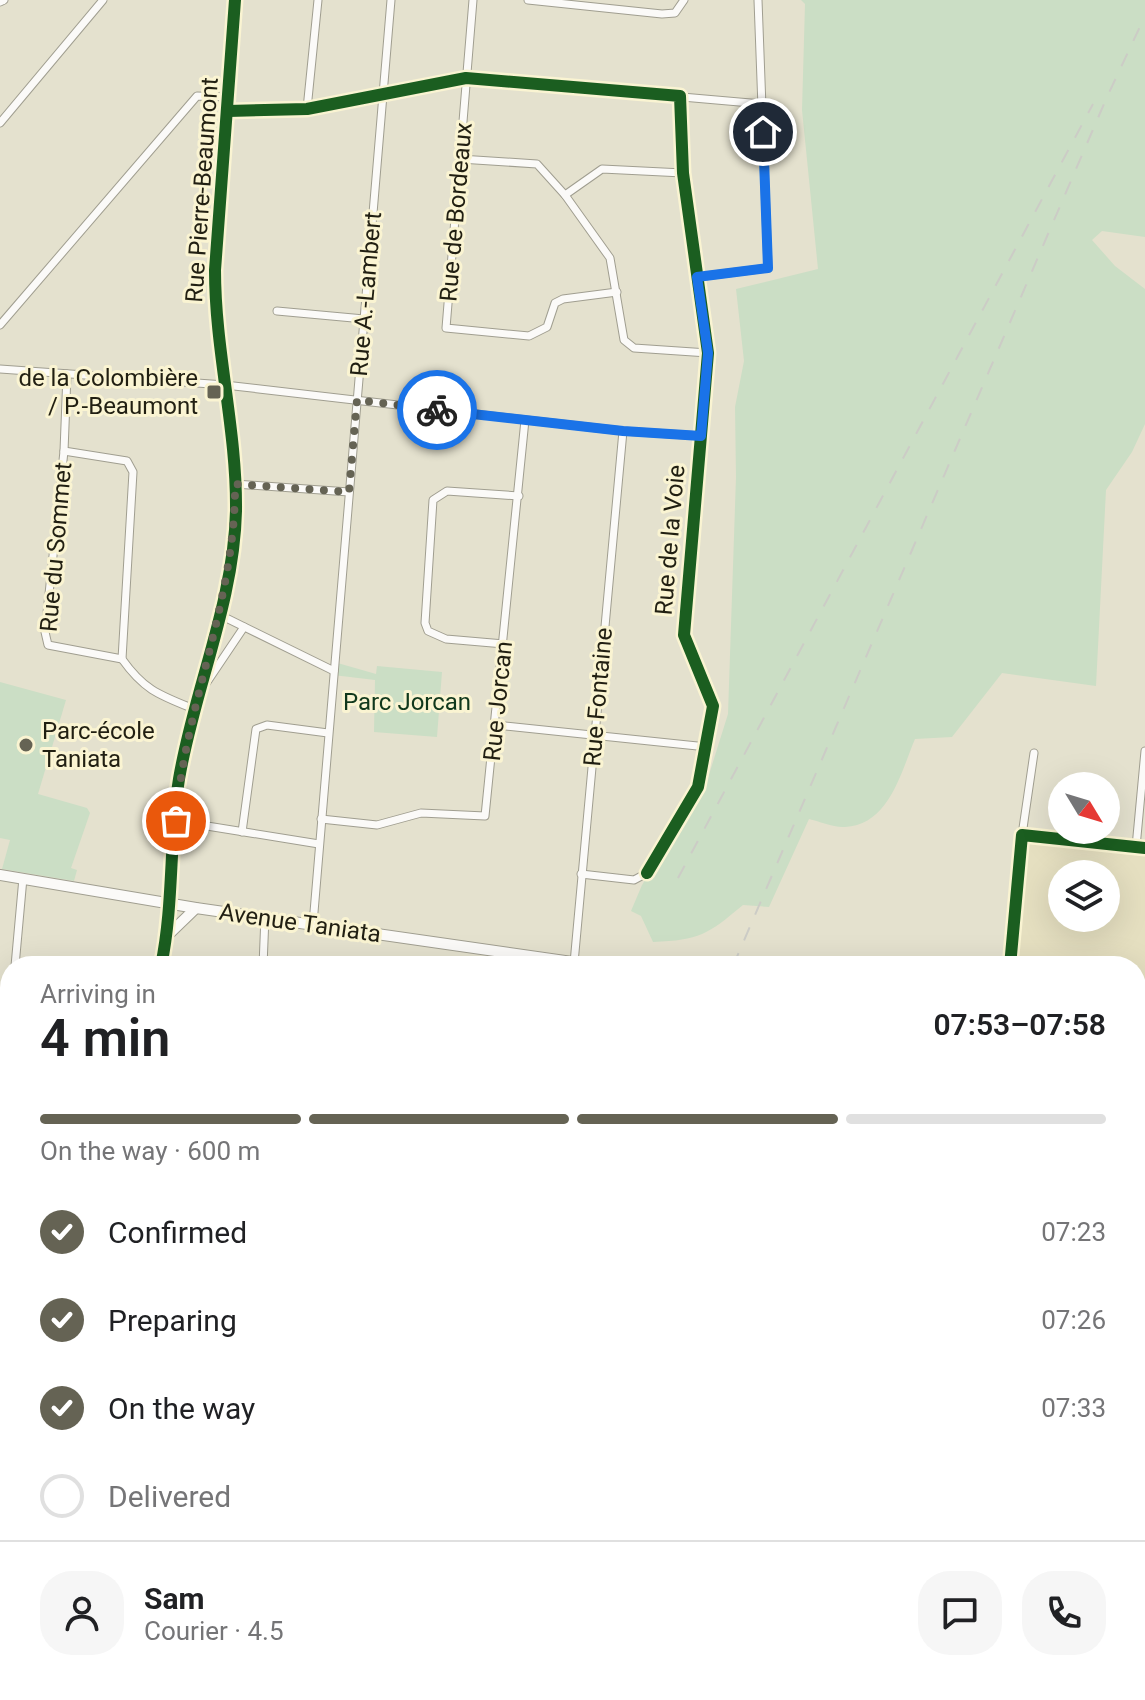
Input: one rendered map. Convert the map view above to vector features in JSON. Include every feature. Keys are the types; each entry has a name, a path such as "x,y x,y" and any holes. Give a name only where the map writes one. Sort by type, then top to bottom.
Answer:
{"main road":[{"name":"Rue Pierre-Beaumont","path":"163,956 179,782 233,544 235,484 215,311 215,270 235,0"},
{"name":"Avenue Taniata","path":"0,875 196,908 527,956"},
{"path":"167,937 172,928 196,908"}],"street":[{"path":"307,109 318,0"},
{"name":"Rue A.-Lambert","path":"313,924 391,0"},
{"name":"Rue de Bordeaux","path":"473,0 446,328 529,336 547,327 555,303 563,299 617,292"},
{"path":"528,0 614,4 675,13 684,0"},
{"path":"697,277 768,268 758,0"},
{"path":"0,123 100,1"},
{"path":"228,111 307,109 466,78 762,104"},
{"path":"0,325 197,96 229,97"},
{"name":"Rue de la Voie","path":"581,874 634,880 647,873 698,787 713,706 684,635 708,353 683,173 680,96"},
{"path":"460,159 537,164 565,195 610,258 624,340 634,348 708,353"},
{"path":"565,195 602,169 683,173"},
{"path":"277,311 364,319"},
{"path":"0,369 225,385 623,431 701,436"},
{"name":"Rue du Sommet","path":"67,374 64,451 45,632 48,645 122,659"},
{"name":"Rue Jorcan","path":"321,819 377,825 421,813 485,816 525,420"},
{"name":"Rue Fontaine","path":"575,956 623,431"},
{"path":"64,451 127,461 133,472 122,659 140,683 151,691 194,709"},
{"path":"235,484 349,492"},
{"path":"504,644 446,639 428,631 425,623 433,500 439,493 447,491 519,496"},
{"path":"218,614 334,671"},
{"path":"197,696 244,627"},
{"path":"242,832 256,729 267,725 328,733"},
{"path":"496,725 707,747"},
{"path":"1022,835 1140,848 1145,751"},
{"path":"1011,956 1022,835 1034,753"},
{"path":"176,821 319,844"},
{"path":"16,956 23,878"},
{"path":"263,956 265,916"}],"shaded area":[{"path":"1022,835 1048,838 1048,844 1107,844 1145,848 1145,956 1011,956"}],"green space":[{"path":"801,0 1145,0 1145,237 1102,231 1092,240 1115,266 1145,289 1145,424 1132,452 1106,490 1096,686 1002,673 952,737 915,739 891,795 873,817 845,827 809,819 769,907 743,905 702,934 682,940 653,942 641,916 631,911 642,885 707,781 728,714 736,477 735,407 744,361 736,289 818,269 802,110 805,4"},
{"name":"Parc Jorcan","path":"334,662 376,674 377,666 442,672 437,737 374,732 375,680 333,675"},
{"path":"0,682 66,700 38,794 87,808 90,813 71,868 77,870 74,881 2,869 10,840 0,838"}],"railway":[{"path":"737,956 1107,97 1145,16"},
{"path":"678,878 1093,104"}],"cycle path":[{"path":"163,956 179,779 221,612 234,545 235,481 218,330 215,270 235,0"},
{"path":"228,111 307,109 466,78 680,96 683,173 708,353 684,635 713,706 698,787 647,873"},
{"path":"1011,956 1022,835 1145,848"}],"way so far":[{"path":"176,821 182,764 227,580 236,515 235,484 349,492 357,400 437,410"}],"place":[{"name":"de la Colombière / P.-Beaumont","path":"214,392"},
{"name":"Parc-école Taniata","path":"26,745"}],"route":[{"path":"437,410 623,431 701,436 708,353 697,277 768,268 763,132"}]}
